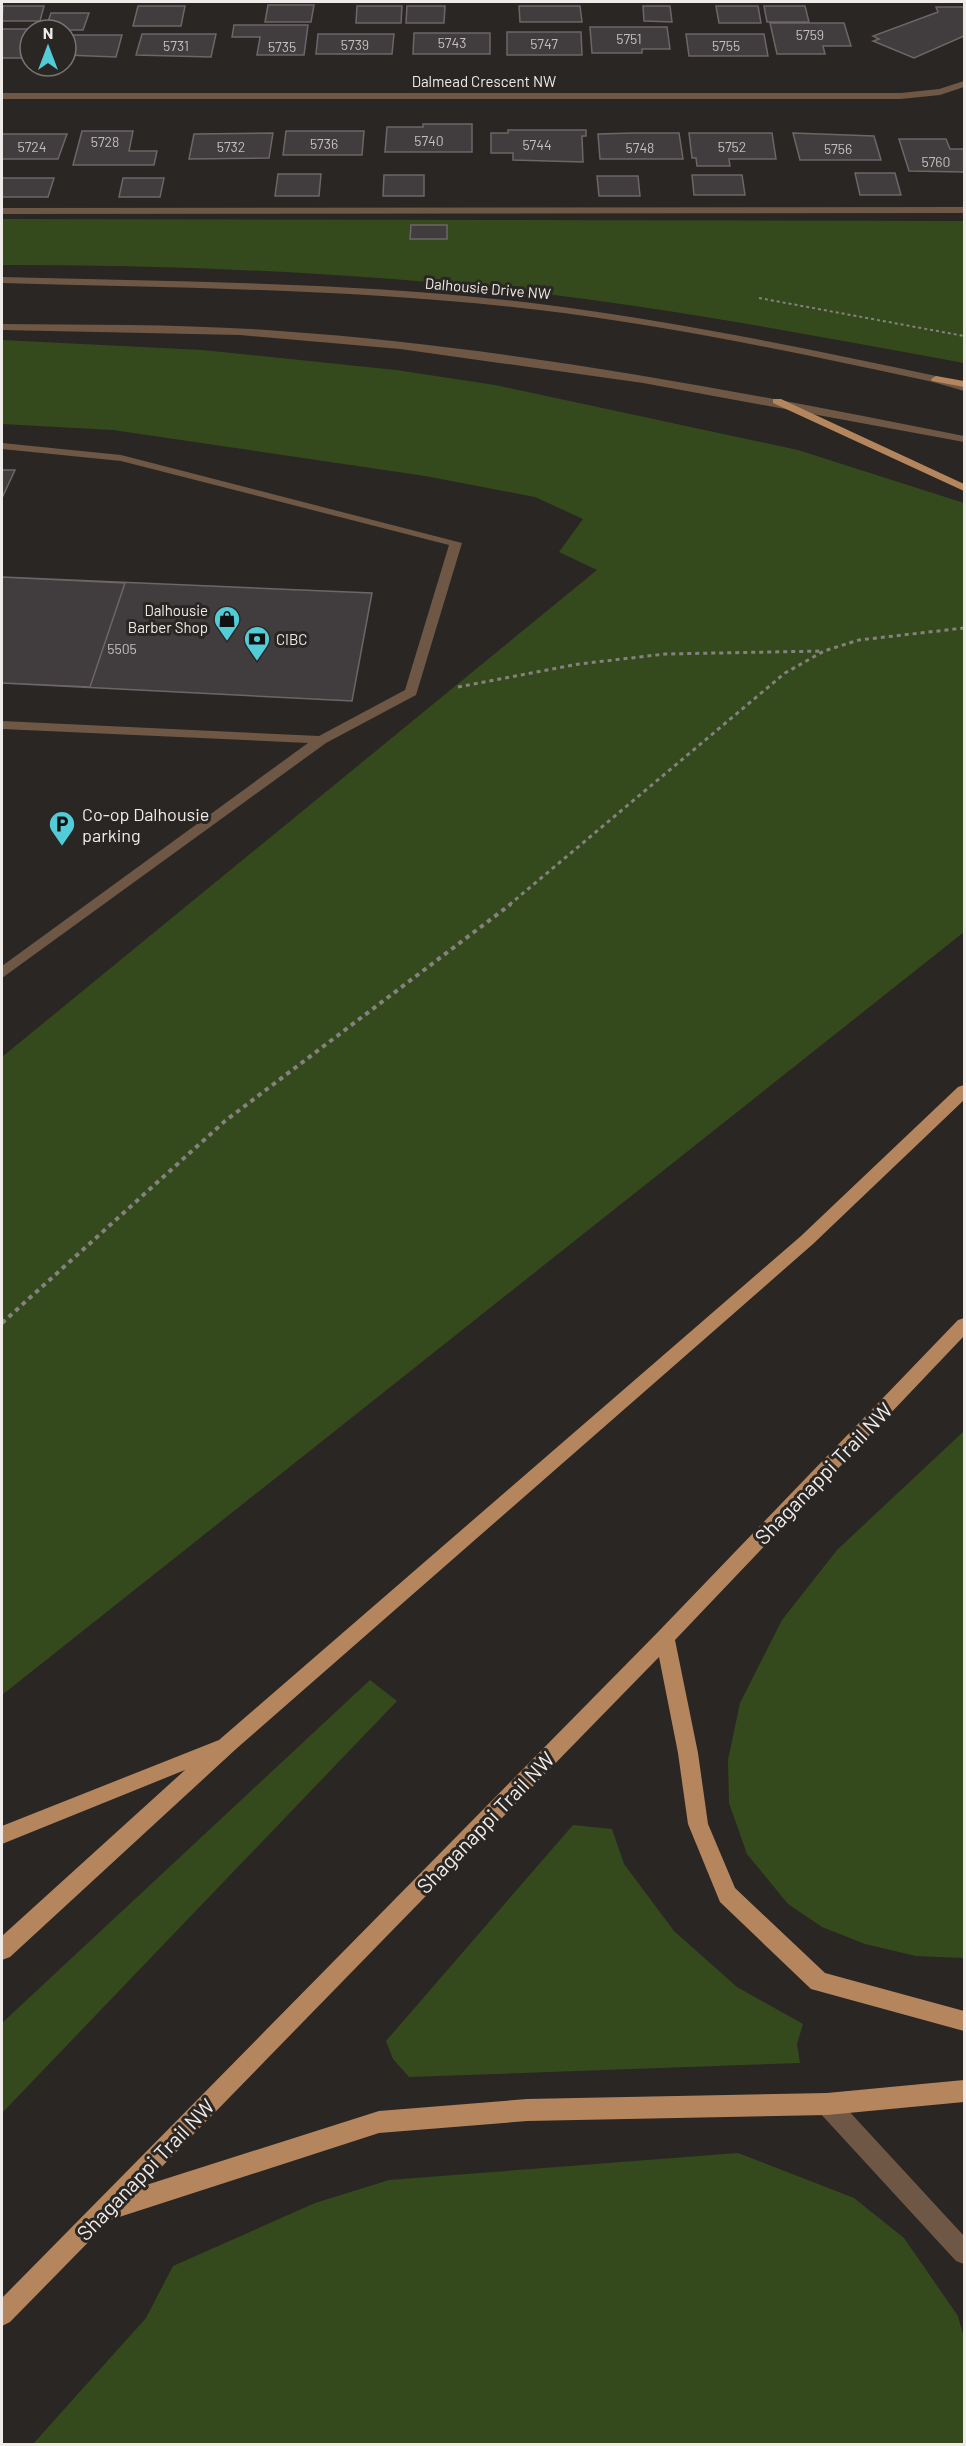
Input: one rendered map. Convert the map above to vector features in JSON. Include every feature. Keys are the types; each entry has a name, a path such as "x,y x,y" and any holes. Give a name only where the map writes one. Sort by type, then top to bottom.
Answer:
{"main road":[{"path":"936,380 964,386"},
{"path":"777,401 964,488"},
{"path":"2,1950 229,1743 807,1240 964,1091"},
{"name":"Shaganappi Trail NW","path":"2,2314 665,1638 964,1325"},
{"path":"665,1638 688,1753 698,1824 727,1895 819,1982 964,2021"},
{"path":"2,1835 229,1743"},
{"path":"105,2210 379,2122 527,2110 827,2104 964,2091"}],"street":[{"name":"Dalmead Crescent NW","path":"2,96 901,96 940,92 964,84"},
{"path":"2,211 964,210"},
{"name":"Dalhousie Drive NW","path":"2,280 338,290 539,307 715,333 936,380"},
{"path":"2,327 172,328 318,337 607,374 777,401 964,438"},
{"path":"2,446 121,458 456,543 411,692 321,740 2,973"},
{"path":"2,725 321,740"},
{"path":"827,2104 964,2253"}],"path":[{"path":"2,1323 225,1121 505,909 785,673 824,651 859,640 964,627"},
{"path":"411,692 476,685 579,664 665,654 824,651"}],"green space":[{"path":"2,219 964,221 964,363 680,313 512,290 367,277 221,269 2,265"},
{"path":"2,340 202,350 396,370 495,385 798,450 964,503 964,932 2,1695 2,1057 597,570 559,552 583,519 535,497 425,476 113,430 2,424"},
{"path":"964,1431 964,1958 916,1956 865,1944 822,1927 788,1904 747,1854 729,1803 728,1760 740,1703 782,1620 837,1550"},
{"path":"370,1680 397,1701 2,2113 2,2023"},
{"path":"573,1825 612,1829 624,1864 674,1931 737,1987 803,2024 797,2044 800,2063 409,2077 393,2059 386,2041"},
{"path":"738,2153 854,2198 904,2238 958,2316 964,2338 964,2444 33,2444 146,2318 173,2266 315,2203 389,2180"}],"building":[{"path":"268,5 314,5 311,22 265,22"},
{"path":"3,6 44,6 41,18 2,21"},
{"path":"138,6 185,6 181,26 133,26"},
{"path":"357,6 402,6 401,23 356,23"},
{"path":"407,6 445,6 444,23 406,23"},
{"path":"519,6 580,6 582,22 520,22"},
{"path":"643,6 670,6 672,22 644,21"},
{"path":"716,6 758,6 761,23 719,23"},
{"path":"764,6 805,6 809,22 767,22"},
{"path":"936,7 964,7 964,36 914,58 873,41 879,39 873,36 938,12"},
{"path":"51,13 89,13 83,30 78,30 78,18 49,18"},
{"path":"770,23 844,23 851,46 823,46 825,54 777,54"},
{"path":"234,25 308,25 304,55 257,55 260,37 232,37"},
{"path":"590,27 667,27 670,49 642,49 642,53 592,53"},
{"path":"2,29 18,29 18,58 2,58"},
{"path":"507,32 581,32 582,55 507,55"},
{"path":"414,33 490,33 490,54 413,54"},
{"path":"142,34 216,34 211,57 136,55"},
{"path":"318,34 394,34 392,54 316,54"},
{"path":"686,34 764,34 768,56 689,56"},
{"path":"78,35 122,35 116,57 78,55"},
{"path":"423,124 472,124 472,152 385,152 387,127 423,127"},
{"path":"508,130 586,130 586,136 582,136 583,162 513,160 513,153 491,153 491,133 508,133"},
{"path":"82,131 133,131 129,151 157,151 154,165 73,165"},
{"path":"286,131 364,131 362,155 283,155"},
{"path":"273,133 269,158 189,159 194,134"},
{"path":"679,133 683,159 600,159 598,134"},
{"path":"689,133 772,133 776,159 729,159 730,166 697,166 696,158 692,158"},
{"path":"793,133 874,136 881,160 800,160"},
{"path":"2,134 67,134 58,159 2,159"},
{"path":"899,139 946,139 950,149 964,149 964,172 909,171"},
{"path":"855,173 895,173 901,195 860,195"},
{"path":"278,174 321,174 319,196 275,196"},
{"path":"384,175 424,175 424,196 383,196"},
{"path":"692,175 742,175 745,195 694,195"},
{"path":"597,176 638,176 640,196 599,196"},
{"path":"2,178 54,178 48,197 2,197"},
{"path":"123,178 164,178 160,197 119,197"},
{"path":"411,225 447,225 447,239 410,239"},
{"path":"2,470 15,470 2,498"},
{"path":"2,577 372,593 352,701 2,683"},
{"path":"2,577 125,583 90,687 2,683"}],"place":[{"name":"Dalhousie Barber Shop","path":"227,642"},
{"name":"CIBC","path":"257,662"},
{"name":"Co-op Dalhousie parking","path":"62,847"}]}
